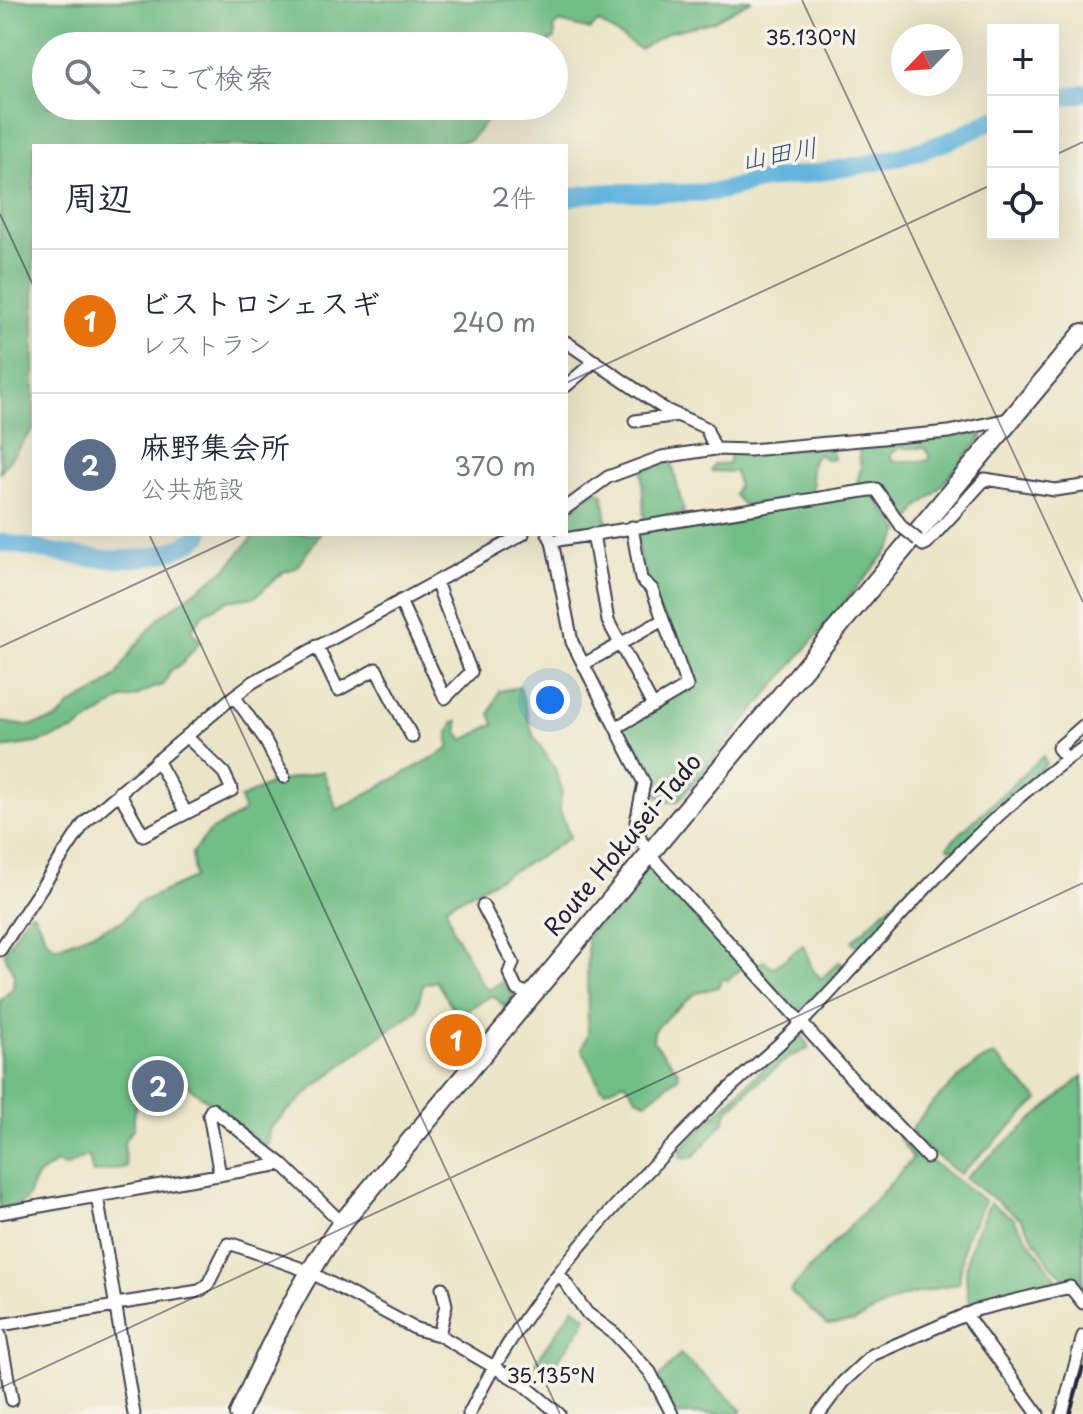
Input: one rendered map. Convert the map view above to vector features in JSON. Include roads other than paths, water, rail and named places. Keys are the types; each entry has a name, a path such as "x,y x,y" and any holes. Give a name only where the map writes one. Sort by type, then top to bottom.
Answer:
{"main road":[{"name":"Route Hokusei-Tado","path":"239,1414 277,1327 308,1271 342,1223 530,993 1083,333"}],"street":[{"path":"568,343 678,415 706,428 715,449"},
{"path":"568,384 595,361"},
{"path":"635,421 678,415"},
{"path":"568,507 608,477 636,464 715,449 756,449 949,432 1010,419"},
{"path":"568,536 876,489 902,527 923,545 985,479 1055,490 1083,486"},
{"path":"617,727 687,686 652,589 641,579 632,527"},
{"path":"593,534 608,621 653,706"},
{"path":"0,950 78,831 119,792 234,696 317,646 519,536"},
{"path":"550,537 569,631 644,783 636,829 649,852 854,1081 927,1157"},
{"path":"400,601 445,698 471,672 436,582"},
{"path":"584,664 663,620"},
{"path":"317,646 338,690 376,669 412,737"},
{"path":"234,696 264,738 284,777"},
{"path":"1067,759 1058,748 1083,726"},
{"path":"119,792 143,835 232,790 224,773 186,736"},
{"path":"469,1414 513,1332 664,1154 803,1021 867,950 1023,794 1083,748"},
{"path":"157,760 186,813"},
{"path":"483,906 513,963 509,973 517,990 530,993"},
{"path":"220,1175 209,1114 212,1109 282,1164 342,1223"},
{"path":"0,1213 282,1164"},
{"path":"97,1196 134,1414"},
{"path":"0,1325 199,1291 207,1286 228,1244 308,1271 416,1329 439,1335 493,1366 559,1414"},
{"path":"560,1275 587,1313 615,1334 650,1372 672,1414"},
{"path":"819,1414 843,1382 872,1355 965,1314 1070,1287 1083,1303"},
{"path":"439,1335 446,1305 442,1288"},
{"path":"965,1314 1034,1410 1018,1414"},
{"path":"0,1335 12,1400"},
{"path":"1062,1414 1083,1336"}],"waterway":[{"name":"山田川","path":"1059,99 1083,93"},
{"name":"山田川","path":"568,198 620,192 719,191 758,181 853,167 939,144 987,122"},
{"name":"山田川","path":"0,542 76,556 130,559 155,556 179,548 198,536"}],"railway":[{"path":"1070,1414 1083,1368"}],"place":[{"name":"ビストロシェスギ","path":"456,1040"},
{"name":"麻野集会所","path":"158,1086"}]}
